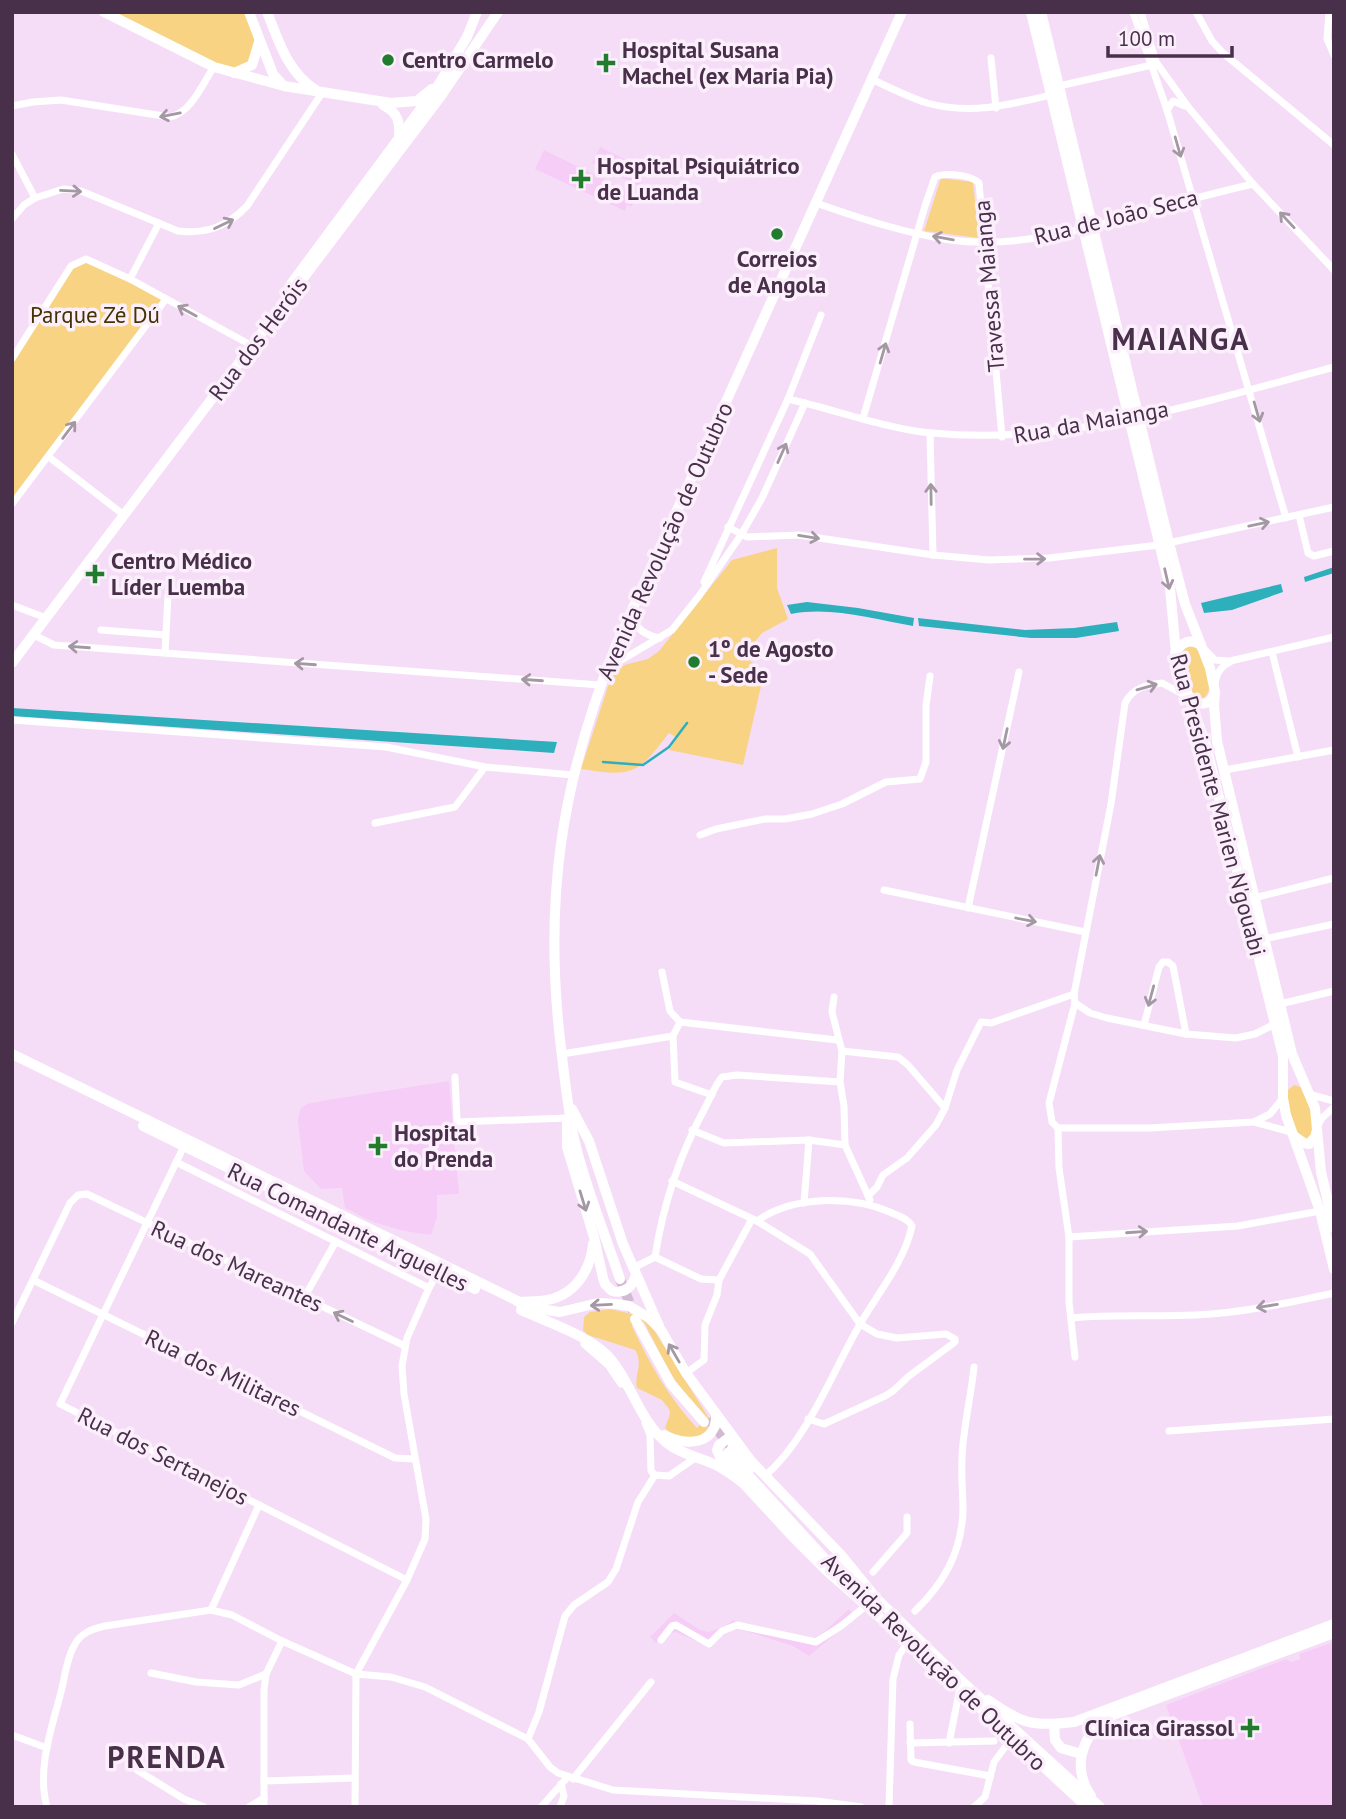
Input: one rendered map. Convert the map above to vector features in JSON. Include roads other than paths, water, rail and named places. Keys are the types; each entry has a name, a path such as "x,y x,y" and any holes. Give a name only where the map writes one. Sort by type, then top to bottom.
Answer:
{"main road":[{"name":"Rua dos Heróis","path":"12,654 399,139 439,83 467,37 477,12"},
{"name":"Rua dos Heróis","path":"12,663 442,96 498,12"},
{"name":"Rua Comandante Arguelles","path":"12,1054 517,1302 551,1312 598,1303 624,1305 643,1314 661,1330"},
{"name":"Rua Comandante Arguelles","path":"12,1062 438,1272 593,1344 607,1355 652,1427 665,1442 695,1458 716,1465 743,1483"},
{"name":"Avenida Revolução de Outubro","path":"661,1330 709,1419 733,1448 765,1476 841,1555 872,1601 909,1641 1100,1807"},
{"path":"652,1427 671,1439 699,1442 712,1433 709,1419"},
{"path":"733,1448 727,1439 719,1445 717,1450 721,1459 819,1563 872,1601"},
{"name":"Avenida Revolução de Outubro","path":"872,1601 964,1687 1076,1802 1087,1807"}],"street":[{"path":"104,12 214,67 284,86 376,102 411,103 439,83"},
{"path":"248,12 273,74 284,86"},
{"path":"267,12 296,74 322,93"},
{"name":"Avenida Revolução de Outubro","path":"661,1330 629,1275 576,1145 567,1100 555,992 553,919 560,847 573,775 606,670 902,12"},
{"name":"Rua Presidente Marien N'gouabi","path":"1031,12 1088,227"},
{"name":"Rua Presidente Marien N'gouabi","path":"1041,12 1088,227 1164,544 1175,653 1180,676 1206,745 1219,791 1283,1056 1283,1098 1292,1132 1328,1209 1334,1228"},
{"path":"1133,12 1154,63 1189,108 1253,184 1334,270"},
{"path":"1141,12 1286,518"},
{"path":"1196,12 1212,41 1223,53 1334,145"},
{"path":"1329,12 1327,39 1334,55"},
{"path":"233,73 252,65 259,39"},
{"path":"264,53 274,54 281,46"},
{"path":"991,58 996,108"},
{"path":"1059,86 1154,63"},
{"path":"12,106 61,100 170,117 184,111 214,67"},
{"path":"871,79 923,102 944,107 996,108 1051,95"},
{"path":"12,219 24,205 35,198 64,189 82,191 177,231 209,231 236,218 247,206 322,93"},
{"path":"1167,110 1172,101 1181,102 1189,108"},
{"path":"376,102 396,114 400,122 399,139"},
{"path":"12,154 35,198"},
{"name":"Travessa Maianga","path":"863,418 934,180 937,175 942,174 978,180 1002,437"},
{"name":"Rua de João Seca","path":"816,203 917,233 951,240 985,242 1034,239 1253,184"},
{"path":"130,279 159,223"},
{"path":"12,359 65,274 75,263 91,260 247,344"},
{"path":"12,504 166,299"},
{"path":"699,596 788,399 821,315"},
{"name":"Rua da Maianga","path":"788,399 930,433 1002,437 1062,431 1134,417 1334,367"},
{"path":"606,670 672,630 699,596 741,535 762,498 805,403"},
{"path":"930,433 933,555"},
{"path":"49,457 120,512"},
{"path":"729,527 741,535 760,538 799,535 933,555 989,560 1049,558 1164,544 1334,507"},
{"path":"1299,515 1308,553 1314,556 1334,551"},
{"name":"Rua Presidente Marien N'gouabi","path":"1164,544 1210,667 1215,692 1217,741 1292,1054 1308,1090 1318,1126 1321,1172 1334,1269"},
{"path":"165,653 168,596"},
{"path":"12,605 41,616"},
{"path":"630,615 634,624 642,631 661,638"},
{"path":"102,630 166,635"},
{"path":"34,635 54,645 600,685"},
{"path":"1175,653 1186,641 1195,641 1215,660 1230,661 1334,637"},
{"path":"1272,652 1298,757"},
{"path":"1074,1357 1069,1237 1059,1168 1058,1128 1052,1122 1049,1103 1075,1003 1074,994 1085,932 1111,804 1125,704 1130,694 1137,689 1162,683 1198,704 1206,704 1215,692 1217,673 1230,661"},
{"path":"968,908 1019,672"},
{"path":"700,835 765,819 813,814 842,804 886,782 920,779 926,762 926,706 930,676"},
{"path":"12,720 386,747 485,767 573,775"},
{"path":"1225,770 1334,750"},
{"path":"375,823 455,807 485,767"},
{"path":"1254,898 1334,878"},
{"path":"884,890 1085,932"},
{"path":"1264,939 1334,924"},
{"path":"1143,1024 1160,964 1168,962 1173,966 1186,1034"},
{"path":"662,972 670,1011 680,1022 837,1040"},
{"path":"1280,1004 1334,991"},
{"path":"870,1200 883,1175 907,1158 926,1138 945,1108 957,1070 981,1022 991,1023 1074,994"},
{"path":"834,996 832,1012 837,1040 842,1051 840,1082 845,1145 870,1200"},
{"path":"1075,1003 1090,1013 1186,1034 1237,1038 1255,1034 1275,1024"},
{"path":"680,1022 673,1036 675,1083 712,1095"},
{"path":"562,1054 673,1036"},
{"path":"842,1051 898,1057 945,1108"},
{"path":"629,1275 655,1257 672,1181 692,1130 719,1081 725,1076 840,1082"},
{"path":"455,1077 457,1122 567,1118"},
{"path":"1254,1122 1270,1114 1293,1084 1301,1084 1312,1094 1334,1101"},
{"name":"Avenida Revolução de Outubro","path":"567,1100 589,1141 629,1275 631,1286 627,1290 615,1292 608,1289 603,1278 594,1237 567,1147 567,1100"},
{"path":"1058,1128 1150,1128 1254,1122 1292,1132 1308,1144 1315,1137 1322,1118 1334,1107"},
{"path":"692,1130 724,1143 809,1140 845,1145"},
{"path":"804,1203 809,1140"},
{"name":"Rua dos Sertanejos","path":"184,1146 60,1404 407,1580"},
{"path":"176,1162 429,1288"},
{"path":"672,1181 755,1220 810,1254 860,1324 887,1338 947,1334 956,1341 885,1396 824,1424 808,1419"},
{"name":"Rua dos Mareantes","path":"33,1280 70,1203 78,1195 90,1194 405,1346"},
{"path":"686,1373 704,1360 705,1325 717,1295 719,1280 755,1220 770,1212 804,1203 870,1200 907,1220 912,1226 897,1266 860,1324 808,1419 787,1452 765,1476"},
{"path":"1069,1237 1238,1226 1328,1209"},
{"path":"517,1302 553,1299 573,1287 590,1264 594,1237"},
{"path":"304,1298 336,1241"},
{"path":"655,1257 701,1279 719,1280"},
{"path":"355,1807 356,1674 407,1580 425,1539 426,1530 402,1366 405,1346 438,1272"},
{"path":"12,1323 33,1280"},
{"name":"Rua dos Militares","path":"33,1280 395,1458 415,1459"},
{"path":"1071,1318 1197,1315 1261,1308 1334,1293"},
{"name":"Avenida Revolução de Outubro","path":"638,1318 671,1384 709,1419"},
{"path":"570,1333 608,1365 641,1414 650,1435 650,1468 655,1475"},
{"path":"915,1611 940,1585 959,1545 963,1513 961,1461 974,1367"},
{"path":"1169,1431 1334,1419"},
{"name":"Avenida Revolução de Outubro","path":"733,1448 872,1601"},
{"path":"655,1475 669,1476 695,1458"},
{"path":"528,1739 539,1712 565,1616 574,1605 608,1582 617,1569 638,1502 655,1475"},
{"path":"211,1611 259,1505"},
{"path":"873,1572 907,1533 906,1517"},
{"path":"661,1640 672,1626 676,1625 709,1644 723,1631 737,1625 816,1642 872,1601"},
{"path":"47,1807 44,1789 47,1748 70,1657 80,1637 105,1626 211,1611 232,1615 356,1674 391,1677 425,1687 528,1739 550,1767 567,1780 613,1790 817,1801 861,1807"},
{"path":"949,1742 964,1687 1014,1718 1034,1725 1074,1722 1334,1624"},
{"path":"1100,1807 1085,1785 1080,1767 1081,1754 1089,1736 1105,1718 1334,1633"},
{"path":"249,1807 264,1802 263,1701 266,1674 282,1641"},
{"path":"889,1807 893,1679 899,1655 909,1641"},
{"path":"151,1674 196,1682 239,1685 266,1674"},
{"path":"541,1807 651,1682"},
{"path":"910,1724 911,1760 914,1762 990,1776"},
{"path":"1054,1724 1055,1740 1061,1748 1081,1754"},
{"path":"12,1735 47,1748"},
{"path":"974,1807 985,1797 994,1762 1012,1738"},
{"path":"910,1743 994,1741"},
{"path":"137,1770 184,1799 204,1807"},
{"path":"264,1781 355,1778"},
{"path":"560,1807 567,1780"}],"water":[{"path":"1334,567 1334,573 1305,582 1304,577"},
{"path":"1281,584 1283,592 1232,610 1204,613 1201,603"},
{"path":"807,602 914,618 913,626 837,612 791,614 787,605"},
{"path":"918,618 1025,630 1074,628 1117,622 1119,631 1076,638 1031,638 919,626"},
{"path":"12,708 557,742 554,753 12,716"}],"waterway":[{"path":"603,762 643,765 669,747 687,723"}],"tunnel":[{"path":"620,1279 633,1311"},
{"path":"708,1419 730,1445"}],"place":[{"name":"Centro Carmelo","path":"388,60"},
{"name":"Hospital Susana Machel (ex Maria Pia)","path":"606,63"},
{"name":"Hospital Psiquiátrico de Luanda","path":"581,179"},
{"name":"Correios de Angola","path":"777,234"},
{"name":"Centro Médico Líder Luemba","path":"95,574"},
{"name":"1º de Agosto - Sede","path":"694,662"},
{"name":"Hospital do Prenda","path":"378,1146"},
{"name":"Clínica Girassol","path":"1250,1728"}],"district":[{"name":"MAIANGA","path":"1181,340"},
{"name":"PRENDA","path":"167,1758"}],"park label":[{"name":"Parque Zé Dú","path":"95,315"}]}
